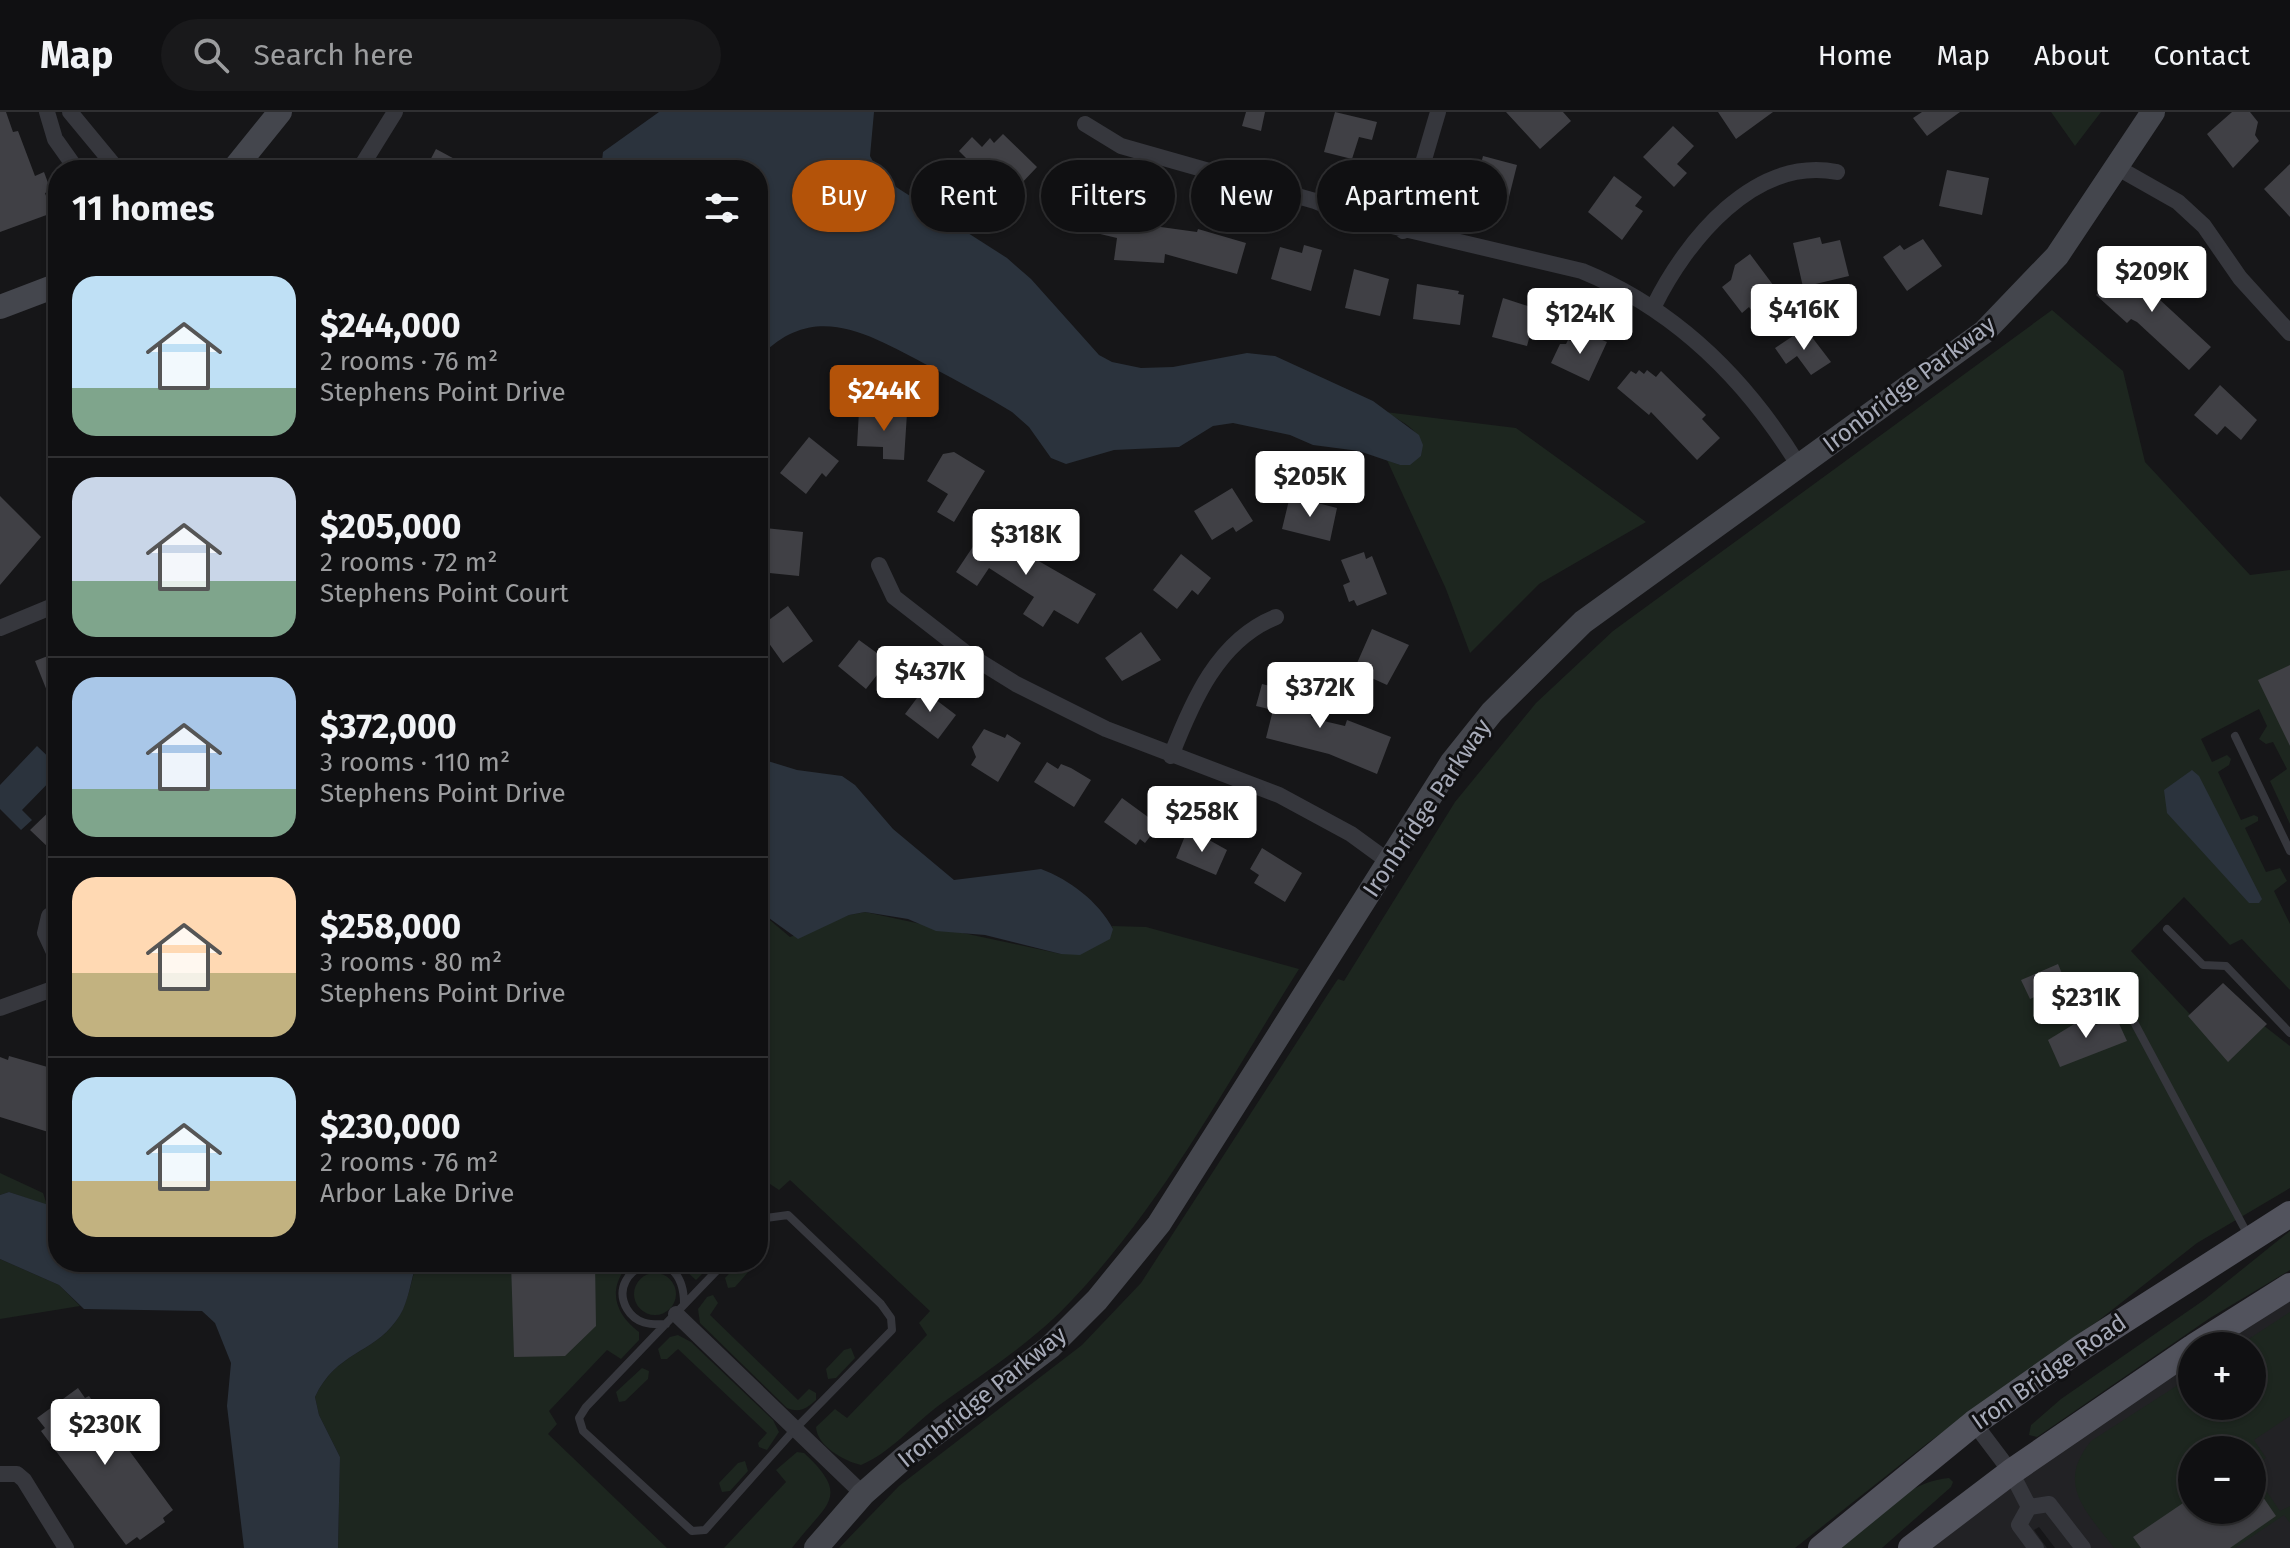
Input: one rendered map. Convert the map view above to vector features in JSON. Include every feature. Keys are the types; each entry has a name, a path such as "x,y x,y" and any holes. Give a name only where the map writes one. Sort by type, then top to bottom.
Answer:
{"main road":[{"name":"Iron Bridge Road","path":"1821,1548 1974,1423 2082,1347 2290,1214"},
{"path":"2217,1332 2290,1286"},
{"path":"1911,1548 2011,1472 2178,1357"}],"street":[{"path":"47,112 55,139 70,160"},
{"path":"70,112 110,160"},
{"path":"241,160 280,112"},
{"path":"365,160 395,112"},
{"path":"1424,160 1438,112"},
{"name":"Ironbridge Parkway","path":"816,1548 863,1494 905,1457 1050,1347 1133,1259 1159,1224 1452,762 1535,665 1583,622 1984,332 2057,256 2153,112"},
{"path":"1085,124 1121,146 1317,202"},
{"path":"2118,168 2178,202 2204,226 2240,278 2290,333"},
{"path":"1654,306 1688,247 1738,201 1795,172 1837,172"},
{"path":"1407,232 1582,271 1654,306 1718,360 1749,392 1799,466"},
{"path":"0,307 48,289"},
{"path":"879,565 894,597 966,653 1016,684 1093,723 1171,756 1279,795 1351,834 1388,861"},
{"path":"0,628 48,608"},
{"path":"1171,756 1193,705 1230,647 1242,634 1276,617"},
{"path":"48,920 45,933 48,939"},
{"path":"0,1008 48,991"},
{"path":"675,1314 863,1494"},
{"path":"1974,1423 2011,1472 2029,1507"},
{"path":"0,1474 17,1474 24,1480 66,1548"},
{"path":"2029,1507 2049,1504 2083,1548"},
{"path":"2029,1507 2019,1525 2036,1548"}],"lane":[{"path":"2235,736 2290,851"},
{"path":"2167,929 2203,965 2226,966 2290,1033"},
{"path":"2069,1004 2098,991 2115,995 2127,1009 2250,1238"},
{"path":"715,1272 579,1418 583,1431 692,1531 705,1530 795,1429 892,1330 891,1318 881,1304 788,1215 768,1218"},
{"path":"634,1272 623,1292 628,1312 645,1324 675,1314"},
{"path":"673,1272 681,1281 675,1314"}],"shaded area":[{"path":"659,112 874,112 872,160 792,160 792,232 895,232 895,186 911,197 911,232 966,232 1007,258 1031,279 1099,355 1112,362 1141,368 1173,367 1247,353 1275,356 1373,401 1419,435 1423,445 1421,456 1410,465 1400,465 1359,451 1313,445 1290,435 1233,423 1213,426 1179,447 1114,450 1066,464 1051,458 1029,427 1012,412 865,335 844,328 822,326 801,330 779,340 768,350 768,160 602,160 603,152"},
{"path":"2051,112 2101,112 2075,146"},
{"path":"2052,310 2123,371 2145,462 2250,575 2290,570 2290,824 2270,781 2287,769 2273,742 2266,744 2259,739 2267,726 2259,709 2201,739 2212,762 2227,755 2231,759 2229,765 2218,772 2241,820 2254,815 2258,817 2258,821 2245,828 2266,872 2280,868 2287,881 2274,891 2290,924 2290,990 2242,939 2230,945 2184,897 2131,951 2228,1055 2263,1025 2290,1046 2290,1188 2197,1243 2098,1321 1929,1442 1795,1548 839,1548 899,1486 1082,1345 1141,1283 1338,979 1344,981 1455,802 1536,703 1613,631"},
{"path":"1385,412 1516,428 1646,522 1539,584 1470,653 1446,589 1387,460 1400,465 1421,456 1420,440 1412,429"},
{"path":"37,746 48,756 48,783 22,810 32,820 21,830 0,809 0,785"},
{"path":"768,761 797,770 842,776 855,785 893,829 954,880 1041,869 1073,885 1100,909 1113,929 1110,939 1080,955 1061,954 985,935 936,931 908,919 865,912 849,915 798,939 768,917"},
{"path":"2192,770 2199,776 2262,899 2259,903 2249,903 2167,813 2164,790"},
{"path":"865,912 1061,954 1113,929 1112,926 1146,927 1299,969 1166,1182 1105,1263 1041,1330 938,1406 892,1446 861,1465 826,1446 816,1427 835,1409 847,1418 927,1335 919,1323 930,1311 790,1180 779,1190 768,1183 768,918 790,937"},
{"path":"0,1173 43,1193 47,1205 9,1192 0,1195"},
{"path":"9,1192 48,1205 48,1272 414,1272 407,1300 396,1321 376,1340 333,1371 315,1397 319,1415 340,1457 338,1548 244,1548 227,1406 231,1363 215,1323 202,1311 84,1309 59,1285 0,1259 0,1195"},
{"path":"2290,1231 2290,1270 2190,1332 2178,1332 2178,1340 2037,1437 2029,1435 2031,1425 2061,1399 2204,1300"},
{"path":"0,1259 59,1285 80,1306 0,1319"},
{"path":"414,1272 622,1272 618,1280 616,1299 623,1316 639,1332 639,1340 621,1359 607,1350 549,1411 557,1424 548,1434 667,1548 338,1548 340,1457 319,1415 315,1397 333,1371 386,1332 400,1315"},
{"path":"687,1272 704,1272 696,1280"},
{"path":"731,1272 748,1272 735,1287 728,1288 725,1278"},
{"path":"655,1273 670,1279 676,1294 670,1309 655,1315 640,1309 634,1294 640,1279"},
{"path":"2290,1287 2290,1548 2055,1548 2039,1527 2034,1530 2047,1548 1913,1548 2178,1358 2178,1420 2266,1420 2266,1332 2218,1332"},
{"path":"713,1295 718,1303 710,1315 798,1400 809,1389 816,1393 816,1400 803,1409 787,1408 700,1323 698,1309 707,1297"},
{"path":"2290,1312 2290,1416 2260,1436 2178,1436 2178,1524 2266,1524 2266,1490 2280,1511 2290,1506 2290,1523 2284,1515 2235,1548 2114,1548 2085,1510 2075,1485 2081,1457 2091,1441 2178,1385 2178,1420 2266,1420 2266,1332 2259,1332"},
{"path":"678,1335 691,1342 773,1420 779,1432 767,1450 759,1447 758,1443 767,1433 678,1349 667,1359 661,1359 658,1349 670,1337"},
{"path":"851,1348 855,1358 836,1378 828,1379 826,1369 844,1350"},
{"path":"642,1368 649,1371 648,1379 625,1401 619,1402 616,1392"},
{"path":"797,1452 804,1453 827,1481 829,1501 823,1510 792,1548 724,1548 786,1482 776,1470"},
{"path":"745,1461 748,1471 730,1491 722,1492 719,1483 738,1463"},
{"path":"1949,1478 1953,1482 1951,1487 1882,1548 1837,1548 1903,1495 1933,1481"}],"building":[{"path":"0,112 6,112 13,132 18,131 35,176 44,172 48,183 48,192 45,193 48,214 0,232"},
{"path":"1246,112 1265,112 1261,131 1242,126"},
{"path":"1335,112 1377,122 1372,140 1359,137 1352,159 1324,152"},
{"path":"1506,112 1563,112 1571,121 1540,149"},
{"path":"1718,112 1773,112 1736,139"},
{"path":"1922,112 1960,112 1927,136 1913,118"},
{"path":"2232,112 2250,112 2258,122 2255,135 2259,141 2233,168 2207,134"},
{"path":"1673,126 1694,146 1677,164 1687,173 1674,187 1643,157"},
{"path":"1003,134 1037,167 1025,180 1025,160 968,160 959,151 972,137 982,147 990,138 994,143"},
{"path":"436,149 456,160 430,160"},
{"path":"1507,162 1517,165 1507,205"},
{"path":"2290,164 2290,217 2264,189"},
{"path":"1947,170 1989,178 1982,215 1939,206"},
{"path":"1614,176 1642,197 1635,206 1643,211 1622,240 1588,212"},
{"path":"1175,229 1208,232 1246,243 1237,274 1165,254 1164,263 1114,260 1117,238 1092,232 1175,232"},
{"path":"1820,237 1822,244 1840,240 1849,276 1803,287 1793,243"},
{"path":"1923,239 1942,266 1907,291 1883,257 1900,245 1904,250"},
{"path":"1304,245 1322,250 1311,291 1271,279 1280,247 1302,253"},
{"path":"1750,254 1785,301 1758,320 1749,307 1742,313 1722,287 1731,280 1735,265"},
{"path":"2129,262 2143,275 2146,272 2166,291 2159,299 2211,347 2189,370 2137,322 2131,319 2127,323 2096,295"},
{"path":"1354,269 1389,279 1380,316 1345,308"},
{"path":"1417,284 1459,291 1458,294 1464,295 1460,325 1413,319"},
{"path":"1503,298 1537,309 1527,346 1492,337"},
{"path":"1805,328 1831,362 1811,375 1797,356 1786,364 1775,348"},
{"path":"1588,334 1607,342 1589,381 1551,363 1560,344 1566,344 1568,340 1573,342"},
{"path":"1639,370 1644,374 1647,370 1656,377 1661,371 1706,415 1702,419 1720,438 1697,460 1651,412 1649,415 1617,388 1631,371 1636,374"},
{"path":"2220,385 2257,420 2241,440 2225,426 2217,435 2194,415"},
{"path":"859,411 907,413 904,460 883,459 883,447 857,446"},
{"path":"809,437 839,461 826,477 822,473 806,494 780,473"},
{"path":"954,452 985,471 954,522 937,512 948,494 927,481 943,454"},
{"path":"1232,488 1253,521 1236,532 1233,527 1212,540 1194,511"},
{"path":"0,496 41,537 0,585"},
{"path":"1290,496 1337,508 1330,541 1282,529"},
{"path":"1006,526 1023,537 1016,548 1096,594 1078,624 1054,610 1043,627 1023,614 1034,597 989,568 977,586 956,572 986,527 1000,536"},
{"path":"768,528 803,532 799,576 768,573"},
{"path":"1364,552 1366,559 1372,556 1387,594 1357,606 1354,600 1349,602 1343,585 1350,582 1341,560"},
{"path":"1181,554 1211,578 1198,595 1192,590 1177,609 1153,590"},
{"path":"788,606 813,641 783,663 768,642 768,621"},
{"path":"1372,629 1409,645 1387,685 1354,670"},
{"path":"1141,632 1161,660 1122,681 1105,658"},
{"path":"859,640 888,661 866,689 838,666"},
{"path":"48,656 48,694 35,661"},
{"path":"2290,665 2290,746 2258,680"},
{"path":"1262,684 1316,697 1311,718 1345,726 1347,720 1391,737 1377,774 1329,754 1266,738 1273,710 1256,706"},
{"path":"923,690 956,715 938,739 905,714"},
{"path":"984,729 1005,738 1007,734 1021,743 998,782 971,765 976,757 972,747"},
{"path":"1047,762 1058,769 1061,764 1071,768 1091,780 1074,807 1034,782"},
{"path":"1122,798 1159,825 1145,843 1140,839 1136,845 1104,822"},
{"path":"48,813 48,847 30,830"},
{"path":"1185,836 1200,840 1202,836 1227,850 1216,875 1176,858"},
{"path":"1262,848 1302,873 1285,902 1254,883 1259,875 1250,869"},
{"path":"2058,964 2066,983 2030,999 2021,980"},
{"path":"2223,983 2267,1024 2228,1062 2188,1016"},
{"path":"2116,1017 2127,1041 2060,1067 2048,1040 2084,1018 2087,1024 2094,1021 2096,1025"},
{"path":"9,1056 48,1067 48,1132 0,1117 0,1057 8,1060"},
{"path":"511,1272 595,1272 596,1326 565,1356 514,1357"},
{"path":"78,1388 85,1398 89,1396 173,1510 163,1518 165,1522 140,1540 137,1537 126,1545 41,1431 45,1428 37,1418"},
{"path":"2266,1501 2276,1516 2266,1523"},
{"path":"2178,1506 2178,1524 2264,1524 2230,1548 2141,1548 2133,1537"}]}
